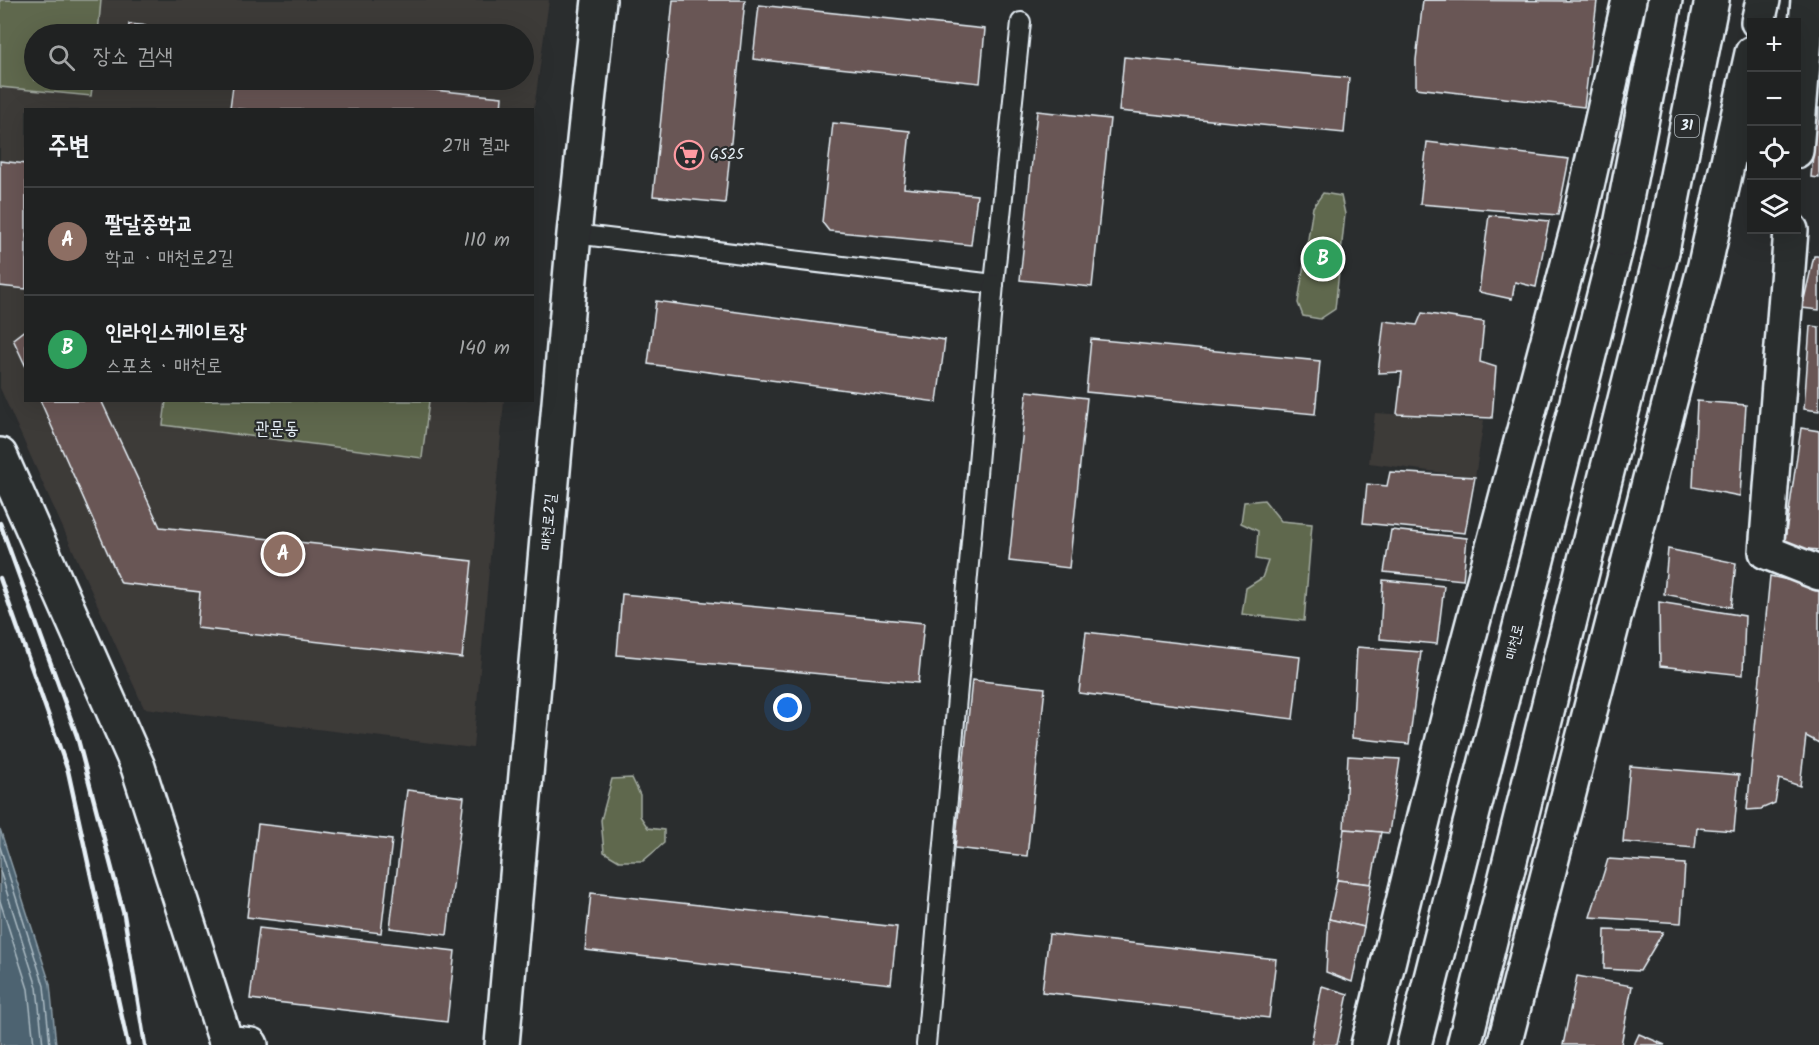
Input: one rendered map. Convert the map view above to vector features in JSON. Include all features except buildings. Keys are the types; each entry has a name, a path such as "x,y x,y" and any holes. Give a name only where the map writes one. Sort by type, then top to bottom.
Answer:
{"main road":[{"name":"매천로2길","path":"502,1045 574,234 599,0"},
{"name":"매천로","path":"1414,1045 1618,240 1665,0"},
{"name":"31","path":"1464,1045 1662,251 1712,0"},
{"path":"1759,18 1763,0"},
{"path":"1799,126 1808,0"},
{"path":"1368,1045 1454,694 1577,230 1627,2"},
{"path":"1503,1045 1704,269 1748,72"},
{"path":"1791,234 1766,552 1819,573"},
{"path":"0,455 138,767 198,948 226,1042 251,1045"}],"lane":[{"path":"926,1045 994,284 1021,22"},
{"path":"574,234 994,284"}],"shaded area":[{"path":"0,0 549,0 534,109 24,108 24,402 504,402 473,748 144,708 0,388"},
{"path":"1375,413 1484,420 1475,477 1369,463"}],"green space":[{"path":"0,0 101,0 99,24 24,24 24,89 0,87"},
{"path":"30,90 92,90 91,96"},
{"path":"1323,193 1341,196 1345,214 1335,309 1320,319 1303,316 1298,303 1313,207"},
{"path":"166,402 429,402 422,458 163,425"},
{"path":"1264,500 1281,521 1312,524 1304,621 1242,614 1246,588 1262,578 1268,561 1256,559 1258,531 1241,523 1244,502"},
{"path":"632,778 640,795 640,816 648,828 664,830 664,843 643,861 619,861 604,852 601,820 612,779"}],"water":[{"path":"0,829 50,984 56,1045 0,1045"}],"railway":[{"path":"0,523 77,736 124,915 145,1045"},
{"path":"0,578 68,771 128,1045"}],"place":[{"name":"GS25","path":"689,155"},
{"name":"인라인스케이트장","path":"1323,259"},
{"name":"팔달중학교","path":"283,554"}],"district":[{"name":"관문동","path":"277,429"}]}
